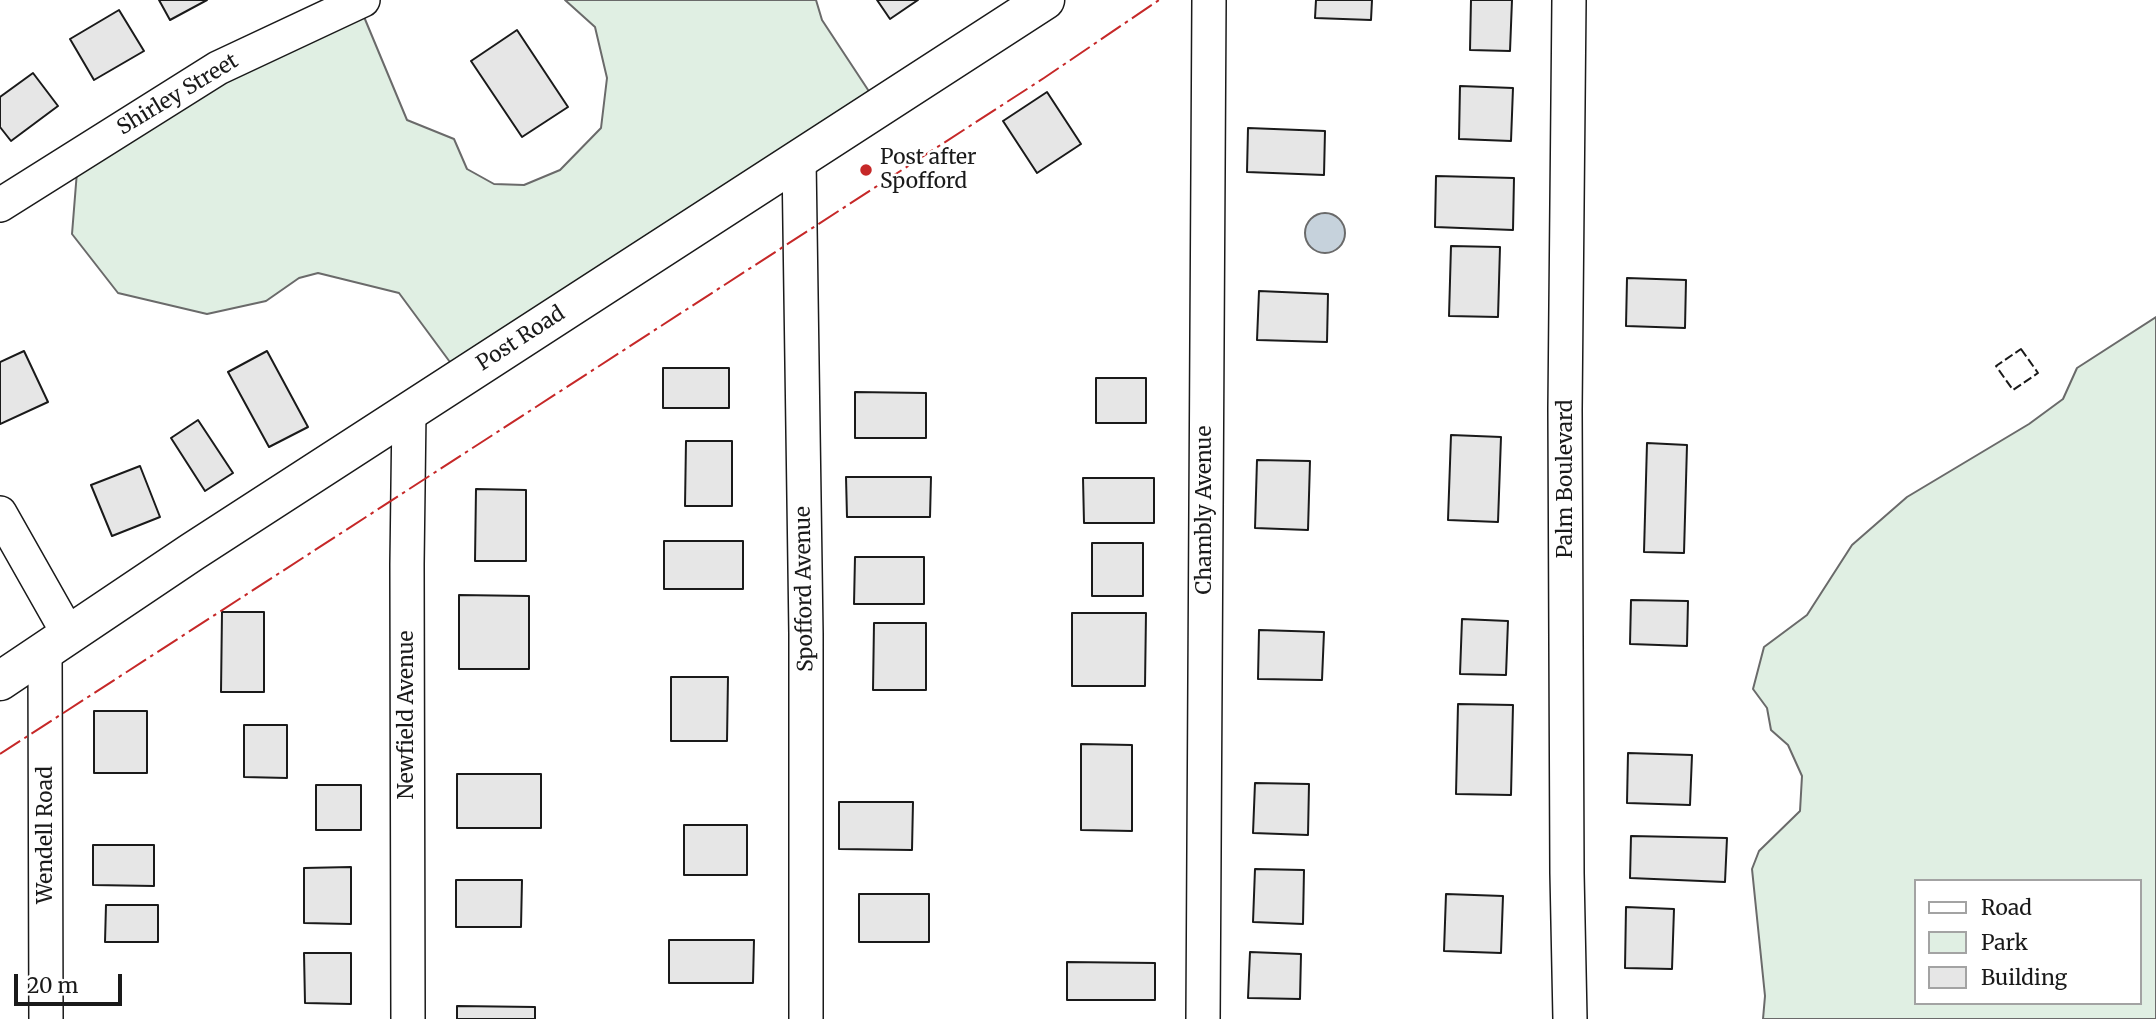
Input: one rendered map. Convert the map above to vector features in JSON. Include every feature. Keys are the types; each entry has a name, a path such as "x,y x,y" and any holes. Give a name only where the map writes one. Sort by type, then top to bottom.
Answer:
{"main road":[{"name":"Post Road","path":"0,681 192,552 1045,0"}],"street":[{"name":"Shirley Street","path":"0,205 218,68 363,0"},
{"name":"Chambly Avenue","path":"1203,1019 1209,0"},
{"name":"Palm Boulevard","path":"1569,0 1565,409 1570,1019"},
{"name":"Spofford Avenue","path":"799,159 806,635 806,1019"},
{"name":"Newfield Avenue","path":"408,1019 409,411"},
{"path":"0,513 57,643"},
{"name":"Wendell Road","path":"46,1019 57,643"}],"green space":[{"path":"565,0 816,0 822,20 878,105 461,377 399,293 318,273 299,278 266,301 207,314 118,293 72,234 78,159 362,12 407,120 454,139 467,169 494,184 524,185 560,170 601,128 607,78 595,27"},
{"path":"2156,317 2156,1019 1763,1019 1765,996 1752,869 1759,851 1800,811 1802,776 1788,745 1771,730 1767,708 1753,689 1764,647 1807,615 1852,545 1907,497 2029,424 2063,399 2077,368"}],"shaded area":[{"path":"1325,213 1339,219 1345,233 1339,247 1325,253 1311,247 1305,233 1311,219"}],"building":[{"path":"159,0 207,0 170,20"},
{"path":"877,0 918,0 890,19"},
{"path":"1316,0 1372,0 1371,20 1315,18"},
{"path":"1471,0 1512,0 1510,51 1470,50"},
{"path":"119,10 144,51 94,80 70,39"},
{"path":"517,30 568,107 522,137 471,61"},
{"path":"33,73 58,106 11,141 0,127 0,97"},
{"path":"1460,86 1513,88 1511,141 1459,139"},
{"path":"1047,92 1081,144 1037,173 1003,121"},
{"path":"1248,128 1325,131 1324,175 1247,172"},
{"path":"1436,176 1514,178 1513,230 1435,227"},
{"path":"1451,246 1500,247 1498,317 1449,316"},
{"path":"1627,278 1686,280 1685,328 1626,326"},
{"path":"1259,291 1328,294 1327,342 1257,340"},
{"path":"24,351 48,402 0,424 0,362"},
{"path":"267,351 308,427 269,447 228,372"},
{"path":"663,368 729,368 729,408 663,408"},
{"path":"1096,378 1146,378 1146,423 1096,423"},
{"path":"855,392 926,393 926,438 855,438"},
{"path":"198,420 233,473 205,491 171,438"},
{"path":"1451,435 1501,437 1498,522 1448,520"},
{"path":"686,441 732,441 732,506 685,506"},
{"path":"1647,443 1687,445 1684,553 1644,552"},
{"path":"1257,460 1310,461 1308,530 1255,528"},
{"path":"140,466 160,517 112,536 91,485"},
{"path":"846,477 931,477 930,517 847,517"},
{"path":"1083,478 1154,478 1154,523 1084,523"},
{"path":"476,489 526,490 526,561 475,561"},
{"path":"664,541 743,541 743,589 664,589"},
{"path":"1092,543 1143,543 1143,596 1092,596"},
{"path":"855,557 924,557 924,604 854,604"},
{"path":"459,595 529,596 529,669 459,669"},
{"path":"1631,600 1688,601 1687,646 1630,644"},
{"path":"222,612 264,612 264,692 221,692"},
{"path":"1072,613 1146,613 1145,686 1072,686"},
{"path":"1462,619 1508,621 1506,675 1460,674"},
{"path":"874,623 926,623 926,690 873,690"},
{"path":"1259,630 1324,632 1322,680 1258,679"},
{"path":"671,677 728,677 727,741 671,741"},
{"path":"1458,704 1513,705 1511,795 1456,794"},
{"path":"94,711 147,711 147,773 94,773"},
{"path":"244,725 287,725 287,778 244,777"},
{"path":"1081,744 1132,745 1132,831 1081,830"},
{"path":"1628,753 1692,755 1690,805 1627,803"},
{"path":"457,774 541,774 541,828 457,828"},
{"path":"1255,783 1309,784 1308,835 1253,833"},
{"path":"316,785 361,785 361,830 316,830"},
{"path":"839,802 913,802 912,850 839,849"},
{"path":"684,825 747,825 747,875 684,875"},
{"path":"1631,836 1727,838 1725,882 1630,878"},
{"path":"93,845 154,845 154,886 93,885"},
{"path":"351,867 351,924 304,923 304,868"},
{"path":"1255,869 1304,870 1303,924 1253,922"},
{"path":"456,880 522,880 521,927 456,927"},
{"path":"859,894 929,894 929,942 859,942"},
{"path":"1446,894 1503,896 1501,953 1444,951"},
{"path":"106,905 158,905 158,942 105,942"},
{"path":"1626,907 1674,909 1672,969 1625,968"},
{"path":"669,940 754,940 753,983 669,983"},
{"path":"1250,952 1301,954 1300,999 1248,998"},
{"path":"304,953 351,953 351,1004 305,1003"},
{"path":"1067,962 1155,963 1155,1000 1067,1000"},
{"path":"457,1006 535,1007 535,1019 457,1019"}],"fence":[{"path":"2021,349 2038,373 2013,390 1996,366 2021,349"}],"power":[{"path":"0,754 1044,78 1159,0"}],"place":[{"name":"Post after Spofford","path":"866,170"}]}
